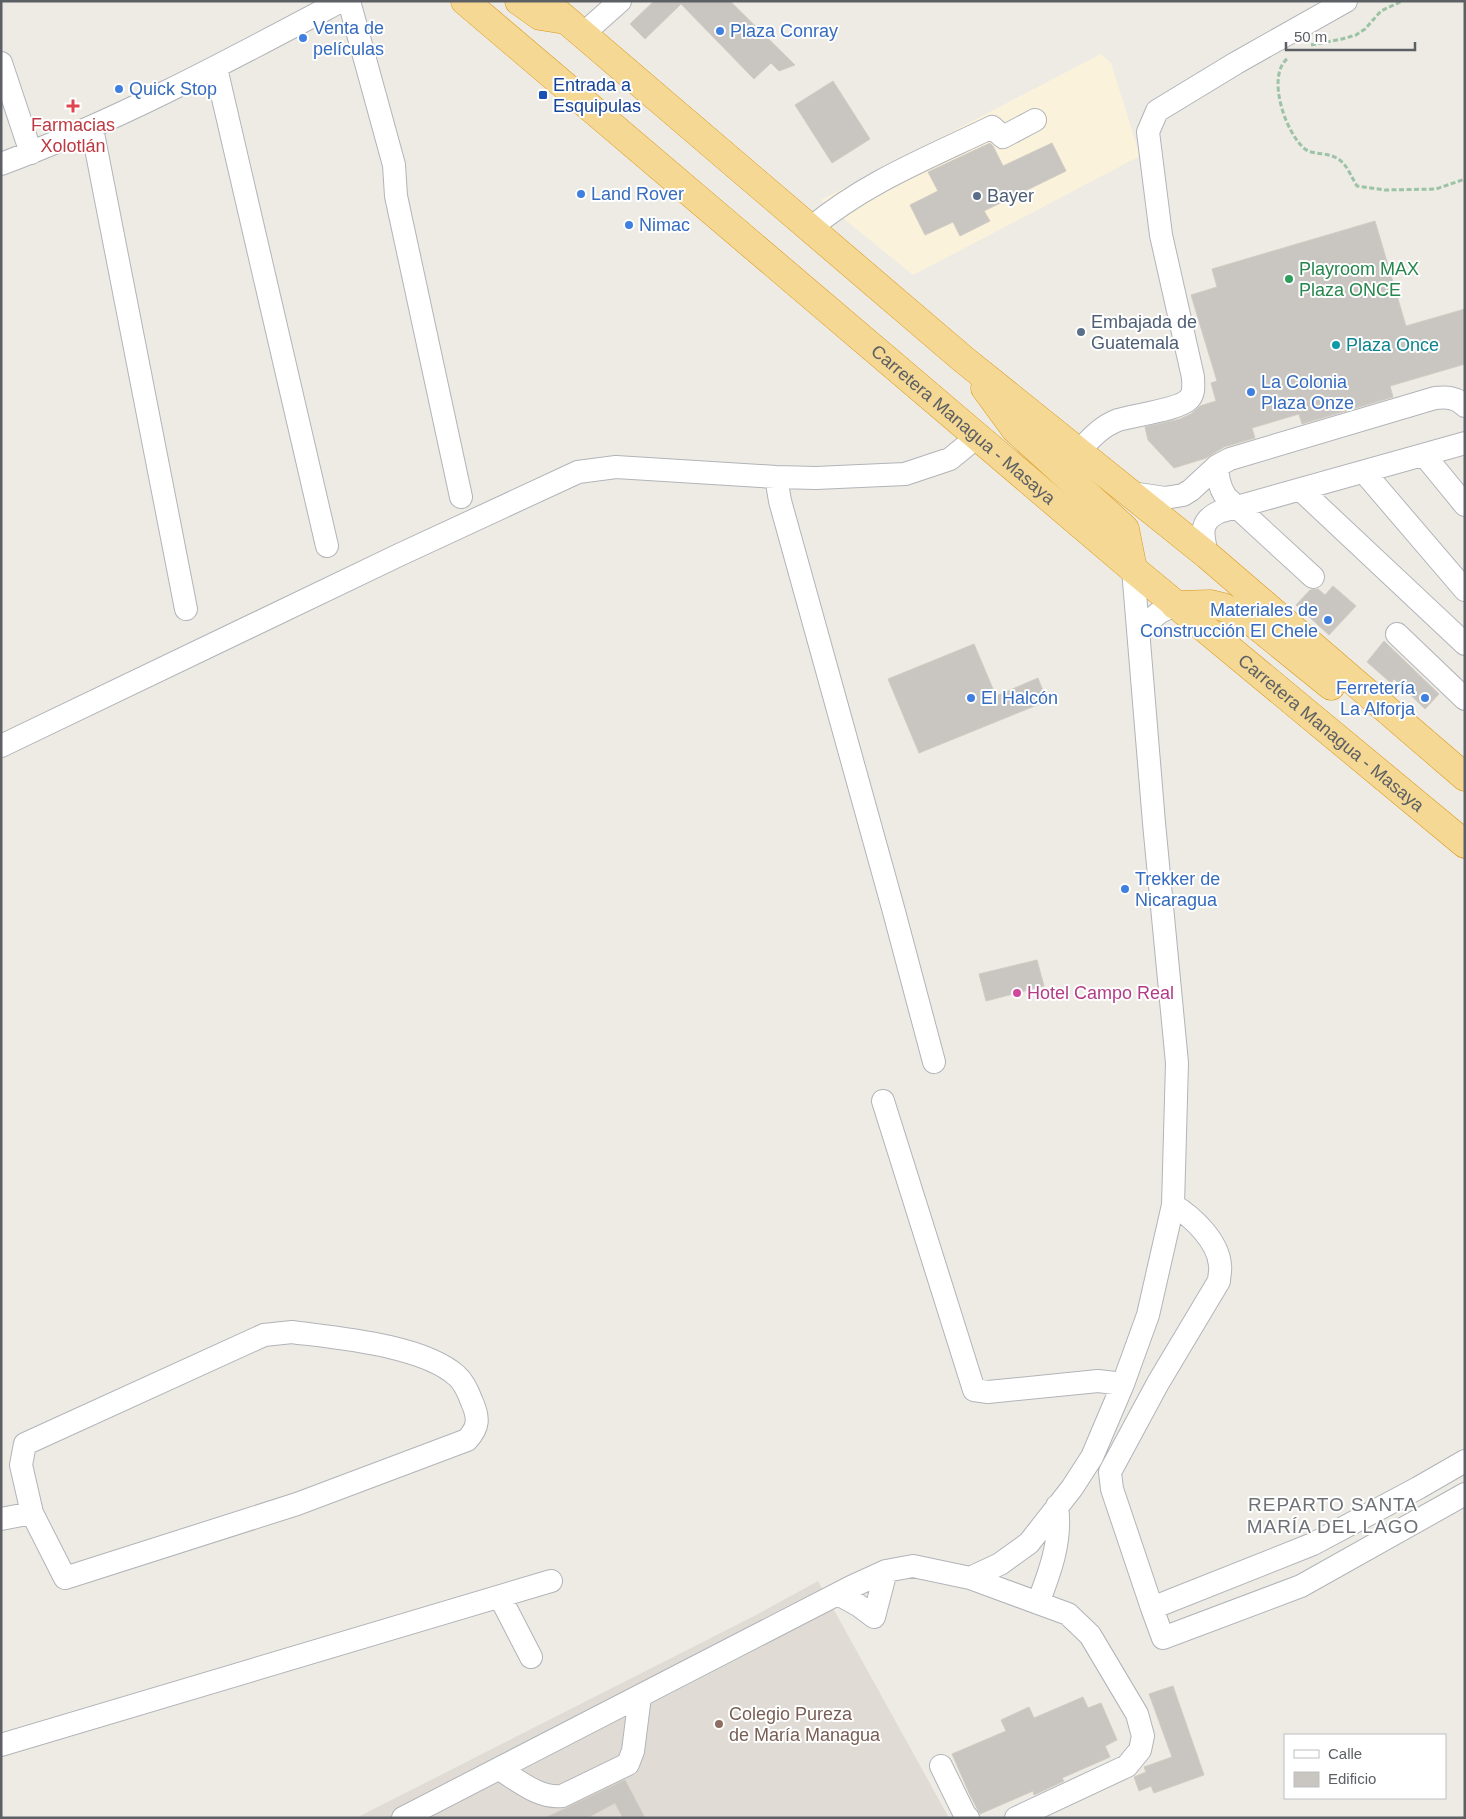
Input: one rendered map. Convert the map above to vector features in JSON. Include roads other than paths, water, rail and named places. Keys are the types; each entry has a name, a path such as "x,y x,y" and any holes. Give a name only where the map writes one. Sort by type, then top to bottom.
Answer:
{"highway":[{"name":"Carretera Managua - Masaya","path":"465,1 1175,605 1465,844"},
{"path":"519,1 540,16 574,27"},
{"path":"544,1 963,359 1079,450 1207,555 1457,765"},
{"path":"963,359 1015,430 1125,529 1133,569"},
{"path":"1175,605 1210,604 1223,607 1246,617 1389,734 1457,765"}],"street":[{"path":"1,164 92,128 216,68 341,1"},
{"path":"349,1 394,165 396,196 461,498"},
{"path":"574,27 620,1"},
{"path":"1079,450 1099,430 1118,420 1178,406 1189,399 1194,390 1193,377 1161,235 1148,132 1158,111 1236,63 1346,1"},
{"path":"1,63 31,153"},
{"path":"216,68 327,546"},
{"path":"811,228 833,210 888,177 992,126 1002,137 1034,120"},
{"path":"92,128 186,609"},
{"path":"1131,493 1165,498 1183,495 1217,466 1240,456 1435,398 1448,397 1459,400 1465,406"},
{"path":"1,746 399,555 578,472 616,467 816,478 905,474 950,459 977,437"},
{"path":"1207,555 1203,532 1204,523 1210,516 1237,506 1301,490 1465,443"},
{"path":"1424,454 1465,505"},
{"path":"1217,466 1221,490 1226,496 1313,577"},
{"path":"1364,472 1465,590"},
{"path":"776,477 780,501 934,1062"},
{"path":"1301,490 1465,644"},
{"path":"970,1578 1000,1564 1030,1543 1072,1488 1092,1456 1148,1315 1174,1205 1177,1064 1154,823 1133,569"},
{"path":"1138,630 1160,612 1175,605"},
{"path":"1397,634 1465,699"},
{"path":"882,1101 974,1390 988,1392 1098,1381 1122,1384"},
{"path":"1174,1205 1196,1221 1214,1248 1220,1265 1219,1281 1158,1383 1110,1472 1112,1489 1163,1638 1301,1586 1465,1494"},
{"path":"292,1332 357,1340 435,1361 458,1376 468,1393 477,1415 474,1432 467,1440 297,1504 65,1578 32,1513 22,1465 25,1444 264,1335 292,1332"},
{"path":"1152,1608 1313,1544 1465,1461"},
{"path":"1038,1603 1052,1566 1059,1522 1057,1506"},
{"path":"1,1519 32,1513"},
{"path":"403,1818 838,1594 886,1571 913,1566 970,1578 1068,1614 1090,1635 1137,1714 1143,1736 1140,1750 1127,1766 1016,1818"},
{"path":"838,1594 874,1617 886,1571"},
{"path":"1,1746 551,1582"},
{"path":"500,1597 531,1657"},
{"path":"499,1769 544,1796 553,1798 562,1796 628,1764 633,1751 640,1696"},
{"path":"941,1766 968,1818"}],"place":[{"name":"Plaza Conray","path":"720,31"},
{"name":"Venta de películas","path":"303,38"},
{"name":"Quick Stop","path":"119,89"},
{"name":"Entrada a Esquipulas","path":"543,95"},
{"name":"Farmacias Xolotlán","path":"73,106"},
{"name":"Land Rover","path":"581,194"},
{"name":"Bayer","path":"977,196"},
{"name":"Nimac","path":"629,225"},
{"name":"Playroom MAX Plaza ONCE","path":"1289,279"},
{"name":"Embajada de Guatemala","path":"1081,332"},
{"name":"Plaza Once","path":"1336,345"},
{"name":"La Colonia Plaza Onze","path":"1251,392"},
{"name":"Materiales de Construcción El Chele","path":"1328,620"},
{"name":"El Halcón","path":"971,698"},
{"name":"Ferretería La Alforja","path":"1425,698"},
{"name":"Trekker de Nicaragua","path":"1125,889"},
{"name":"Hotel Campo Real","path":"1017,993"},
{"name":"Colegio Pureza de María Managua","path":"719,1724"}],"district":[{"name":"REPARTO SANTA MARÍA DEL LAGO","path":"1333,1515"}]}
